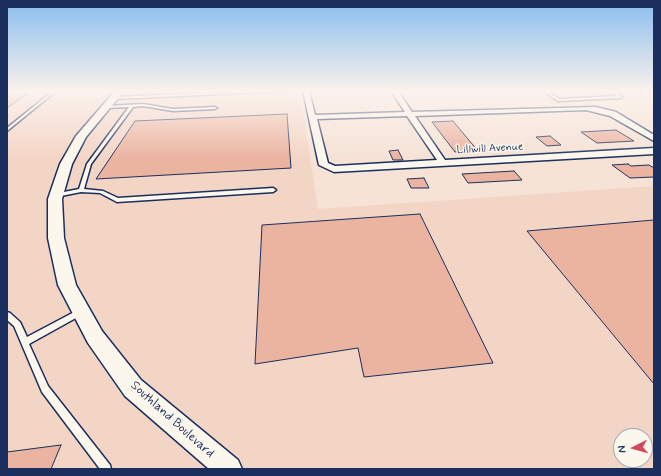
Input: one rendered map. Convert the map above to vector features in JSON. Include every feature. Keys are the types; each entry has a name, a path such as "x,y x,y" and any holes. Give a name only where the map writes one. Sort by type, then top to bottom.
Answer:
{"street":[{"name":"Southland Boulevard","path":"101,113 81,136 66,164 55,199 56,238 68,285 94,337 133,388 229,469"},
{"path":"312,113 313,117 428,113"},
{"path":"610,113 654,139"},
{"path":"410,114 443,163"},
{"name":"Lillwill Avenue","path":"313,117 323,161 328,168 340,169 654,152"}],"lane":[{"path":"7,130 28,113"},
{"path":"81,190 89,164 127,113"},
{"path":"56,195 81,190 101,192 117,200 273,190"},
{"path":"25,342 81,312"},
{"path":"7,315 17,324 45,389 106,469"}],"shaded area":[{"path":"7,113 303,113 318,209 654,186 654,469 7,469"}],"building":[{"path":"287,114 291,168 96,179 135,121"},
{"path":"453,121 478,151 455,152 432,122"},
{"path":"616,130 634,141 597,143 581,132"},
{"path":"550,136 561,145 547,146 536,137"},
{"path":"398,150 403,160 393,160 389,151"},
{"path":"628,164 631,166 649,165 654,168 654,177 630,178 612,165"},
{"path":"514,171 522,180 468,183 462,174"},
{"path":"424,178 429,188 411,188 407,179"},
{"path":"420,214 493,363 364,377 358,348 255,364 262,225"},
{"path":"654,220 654,384 527,231"},
{"path":"61,445 51,469 7,469 7,452"}]}
